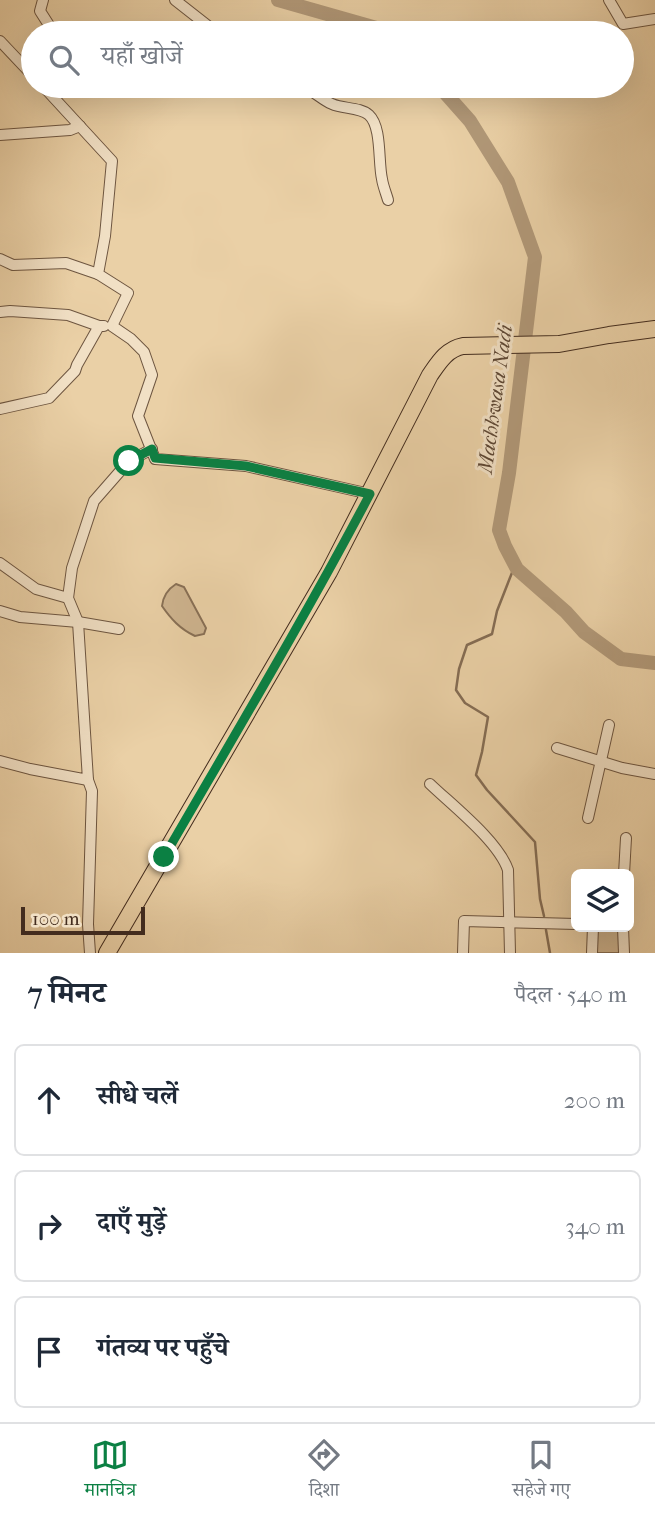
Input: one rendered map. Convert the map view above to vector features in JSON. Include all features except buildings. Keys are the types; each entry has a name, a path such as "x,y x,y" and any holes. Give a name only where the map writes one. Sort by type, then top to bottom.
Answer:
{"main road":[{"path":"107,953 329,572 440,360 457,347 559,344 655,329"}],"street":[{"path":"43,0 40,12 46,21"},
{"path":"175,0 202,21"},
{"path":"609,0 621,21"},
{"path":"634,22 655,19"},
{"path":"0,41 21,63"},
{"path":"54,98 113,161 98,274"},
{"path":"321,98 335,106 367,113 373,121 388,200"},
{"path":"0,135 70,130 80,126"},
{"path":"0,259 13,265 66,263 98,274 128,293 112,326"},
{"path":"0,312 68,315 99,326 112,326 131,339 144,352 152,375 138,416 155,458 246,466 370,494"},
{"path":"0,409 49,398 75,371 99,326"},
{"path":"90,953 88,924 92,791 88,780 78,622 68,598 72,568 94,501 129,461 152,449"},
{"path":"0,564 36,589 68,598"},
{"path":"0,611 20,617 119,629"},
{"path":"588,818 609,724"},
{"path":"557,748 622,768 655,774"},
{"path":"0,761 88,780"},
{"path":"430,784 486,837 503,857 508,870 510,953"},
{"path":"624,869 626,838"},
{"path":"463,953 464,921 571,924"},
{"path":"592,953 593,932"},
{"path":"623,932 624,953"}],"shaded area":[{"path":"176,584 184,587 206,628 204,634 195,636 185,630 162,606 166,594"},
{"path":"597,932 621,932 621,953 596,953"}],"waterway":[{"name":"Machhwasa Nadi","path":"278,0 352,21"},
{"name":"Machhwasa Nadi","path":"450,98 470,121 508,182 535,257 509,473 499,530 517,569 566,612 584,632 621,659 655,663"},
{"path":"515,565 497,611 492,634 467,645 456,690 465,703 488,717 476,775 535,842 544,916"},
{"path":"546,930 550,953"}],"route":[{"path":"129,461 152,449 155,458 246,466 370,494 329,572 164,857"}]}
